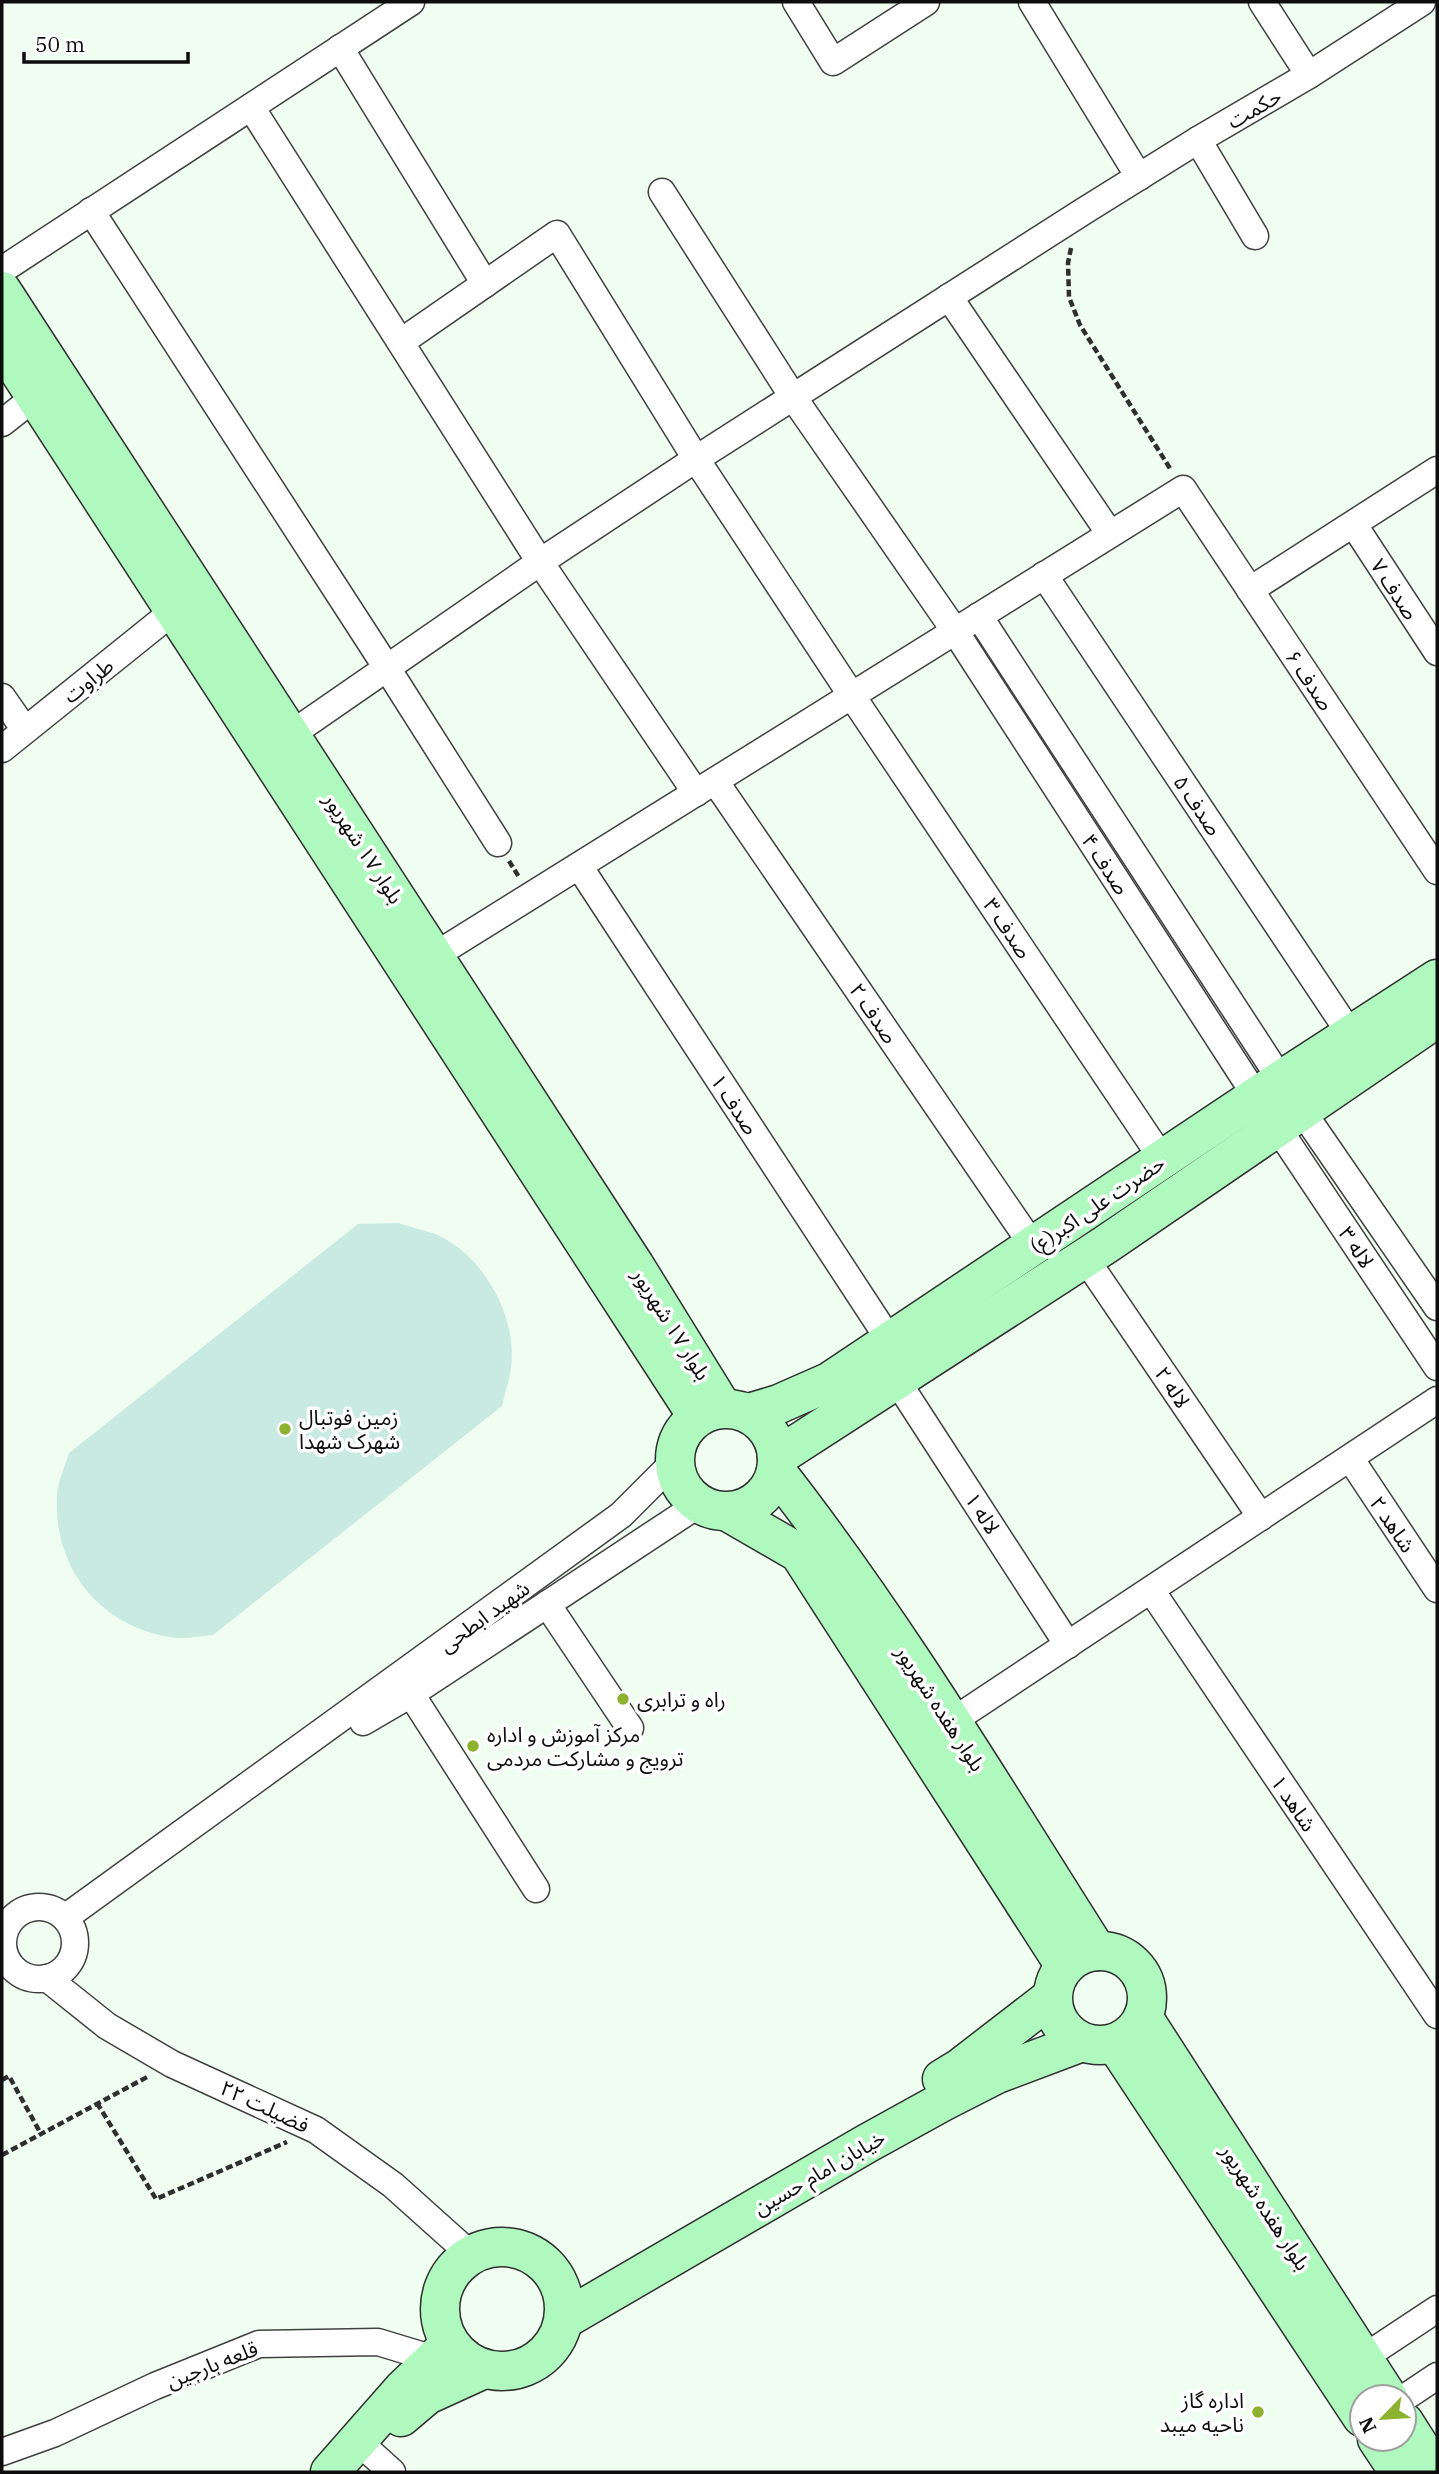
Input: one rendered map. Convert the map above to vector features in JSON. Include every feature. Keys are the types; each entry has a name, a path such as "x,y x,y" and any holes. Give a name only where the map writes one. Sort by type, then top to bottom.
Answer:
{"street":[{"path":"2,270 411,2"},
{"path":"796,2 833,62 926,2"},
{"path":"1032,2 1139,177"},
{"path":"1262,2 1309,75"},
{"name":"حکمت","path":"290,734 540,562 696,459 1084,211 1309,75 1422,2"},
{"path":"340,48 485,284 401,342"},
{"name":"صدف ۲","path":"251,107 540,562 706,787 1033,1246"},
{"path":"1198,140 1255,236"},
{"name":"صدف ۴","path":"662,192 793,397 1279,1104"},
{"path":"91,211 498,844"},
{"name":"صدف ۳","path":"485,284 557,234 696,459 1163,1160"},
{"name":"بلوار ۱۷ شهریور","path":"2,291 186,601 723,1412"},
{"path":"949,297 1110,534"},
{"name":"بلوار ۱۷ شهریور","path":"2,345 35,397 186,601 290,734 635,1266 723,1412"},
{"path":"2,423 35,397"},
{"path":"1250,590 1437,470"},
{"path":"434,956 1183,489"},
{"name":"صدف ۶","path":"1183,489 1437,871"},
{"name":"صدف ۷","path":"1353,525 1437,652"},
{"name":"صدف ۵","path":"1044,575 1351,1035"},
{"name":"طراوت","path":"2,749 186,601"},
{"name":"صدف ۴","path":"979,616 1279,1104"},
{"path":"2,697 25,730"},
{"name":"صدف ۱","path":"579,866 890,1341"},
{"name":"حضرت علی اکبر(ع)","path":"777,1464 897,1381 1085,1258 1279,1104 1351,1035 1437,979"},
{"name":"حضرت علی اکبر(ع)","path":"723,1412 779,1404 829,1382 1163,1160 1279,1104 1437,1018"},
{"name":"لاله ۳","path":"1279,1104 1437,1307"},
{"name":"لاله ۳","path":"1279,1104 1437,1367"},
{"name":"لاله ۲","path":"1085,1258 1261,1517"},
{"path":"927,1317 948,1348"},
{"name":"لاله ۱","path":"897,1381 1068,1645"},
{"path":"951,1722 1437,1400"},
{"path":"723,1412 769,1431 777,1464 767,1492 750,1506 714,1508 682,1488 673,1462 679,1436 723,1412"},
{"name":"شاهد ۲","path":"1350,1458 1437,1589"},
{"name":"شهید ابطحی","path":"66,1917 621,1516 673,1462"},
{"name":"بلوار هفده شهریور","path":"777,1464 951,1722 1071,1971"},
{"name":"بلوار هفده شهریور","path":"714,1508 799,1553 1071,1971"},
{"name":"شهید ابطحی","path":"285,1759 343,1733 411,1694 547,1604 714,1508"},
{"name":"شاهد ۱","path":"1151,1590 1437,2015"},
{"path":"547,1604 631,1728"},
{"path":"411,1694 536,1889"},
{"path":"30,1906 49,1907 66,1917 75,1934 74,1953 64,1970 47,1979 28,1978 12,1968 3,1951 3,1931 13,1916 30,1906"},
{"path":"1107,1951 1125,1958 1139,1971 1147,1999 1143,2017 1129,2036 1098,2043 1062,2028 1055,2013 1071,1971 1107,1951"},
{"name":"خیابان امام حسین","path":"564,2306 766,2182 960,2068 1071,1971"},
{"name":"فضیلت ۲۲","path":"47,1979 107,2026 172,2064 316,2130 393,2185 470,2254"},
{"name":"بلوار هفده شهریور","path":"1143,2017 1379,2383"},
{"name":"بلوار هفده شهریور","path":"1098,2043 1348,2397"},
{"name":"خیابان امام حسین","path":"564,2306 997,2074 1098,2043"},
{"path":"330,2472 403,2389 442,2351 441,2295 451,2271 470,2254 498,2245 526,2250 550,2267 564,2306 555,2344 536,2362 511,2371 484,2369 442,2351"},
{"path":"1363,2358 1437,2309"},
{"name":"قلعه بارجین","path":"2,2452 55,2433 155,2386 259,2344 377,2342 442,2351"},
{"path":"373,2466 401,2417 427,2395 484,2369"},
{"path":"1418,2389 1437,2376"},
{"path":"1418,2444 1436,2472"},
{"path":"1386,2453 1399,2472"}],"path":[{"path":"1084,211 1072,242 1068,263 1069,296 1080,325 1183,489"},
{"path":"498,844 531,895"},
{"path":"2,2155 172,2064"},
{"path":"2,2080 9,2076 41,2134"},
{"path":"97,2103 156,2199 316,2130"}],"shaded area":[{"name":"زمین فوتبال شهرک شهدا","path":"398,1223 435,1234 452,1243 468,1256 494,1289 503,1308 512,1348 511,1368 502,1406 213,1635 175,1638 144,1630 121,1620 102,1606 85,1588 72,1568 63,1546 57,1495 69,1453 358,1224"}],"place":[{"name":"زمین فوتبال شهرک شهدا","path":"285,1429"},
{"name":"راه و ترابری","path":"623,1699"},
{"name":"مرکز آموزش و اداره ترویج و مشارکت مردمی","path":"473,1746"},
{"name":"اداره گاز ناحیه میبد","path":"1258,2412"}]}
